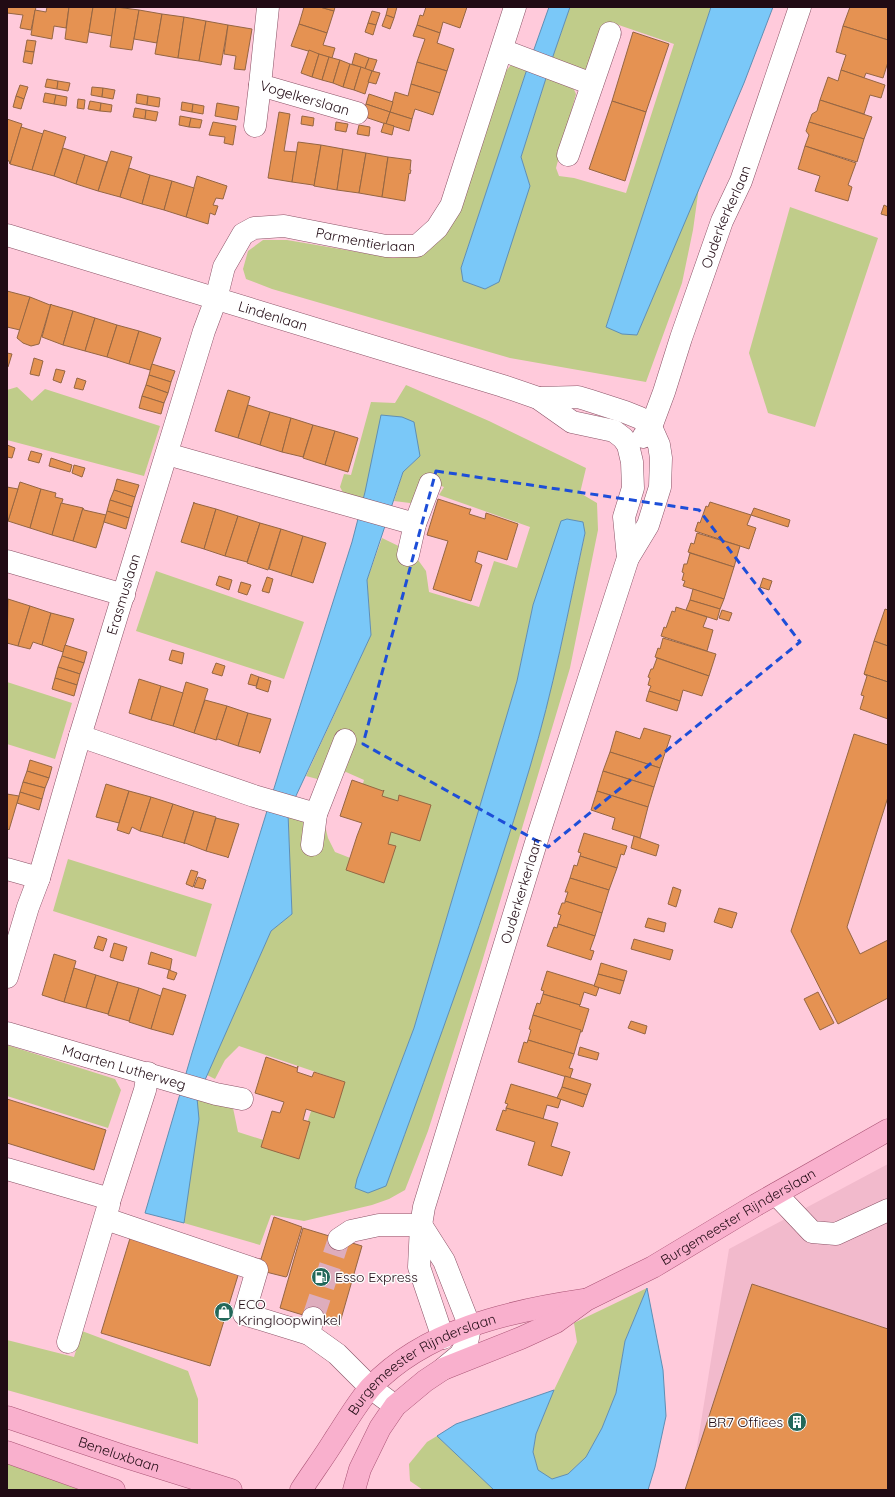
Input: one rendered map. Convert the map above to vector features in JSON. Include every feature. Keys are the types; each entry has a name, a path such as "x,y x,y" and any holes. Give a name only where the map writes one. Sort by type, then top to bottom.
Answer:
{"main road":[{"name":"Burgemeester Rijnderslaan","path":"354,1490 360,1469 380,1428 395,1406 425,1380 442,1370 556,1322 586,1300 653,1266 888,1130"},
{"name":"Burgemeester Rijnderslaan","path":"301,1490 335,1439 350,1413 371,1388 390,1369 412,1354 443,1338 470,1327 513,1313 550,1305 586,1300"},
{"name":"Beneluxbaan","path":"7,1417 231,1490"},
{"path":"7,1452 114,1490"}],"street":[{"name":"Vogelkerslaan","path":"268,7 260,86 357,113"},
{"name":"Parmentierlaan","path":"216,299 224,267 243,234 254,228 284,226 386,246 417,246 437,228 451,206 515,7"},
{"name":"Ouderkerkerlaan","path":"628,558 624,517 633,488 632,462 628,445 641,438 652,427 681,338 722,222 742,181 800,7"},
{"path":"568,155 610,33"},
{"path":"502,50 592,84"},
{"path":"255,126 260,86"},
{"name":"Lindenlaan","path":"7,235 430,363 538,398 572,422 614,432 623,438 628,445"},
{"name":"Erasmuslaan","path":"7,977 28,907 39,878 80,736 209,314 216,299"},
{"name":"Lindenlaan","path":"538,398 578,398 594,402 640,418 652,427"},
{"name":"Ouderkerkerlaan","path":"443,1338 419,1267 421,1225 424,1207 539,833 628,558 648,526 660,487 661,458 659,446 652,427"},
{"path":"167,454 405,521"},
{"path":"408,556 405,521 430,484"},
{"path":"7,561 124,595"},
{"path":"80,736 254,796 308,811"},
{"path":"312,845 308,811 345,740"},
{"path":"7,869 39,878"},
{"name":"Maarten Lutherweg","path":"7,1033 216,1094 242,1099"},
{"path":"68,1342 145,1090 148,1073"},
{"path":"7,1169 257,1270 244,1314 311,1326 371,1388 395,1406"},
{"path":"776,1194 812,1232 836,1234 888,1210"},
{"path":"339,1239 351,1231 379,1224 421,1225 444,1261 470,1327 467,1343 460,1355 442,1370"}],"highlighted area":[{"path":"436,471 699,510 800,642 548,847 363,744"}],"shaded area":[{"name":"BR7 Offices","path":"888,1164 888,1490 690,1490 729,1249"}],"green space":[{"path":"570,7 711,7 606,327 637,335 699,187 693,230 682,283 646,382 510,358 272,289 246,279 243,269 248,251 263,240 287,240 393,258 416,256 505,72 511,65 527,69 461,268 464,281 486,289 530,186 521,157 547,75 571,83 576,94 556,168 559,176 574,178 626,193 674,44 610,22 586,74 551,62"},
{"path":"790,207 878,238 815,427 768,413 749,353"},
{"path":"406,385 489,421 586,468 580,493 597,503 598,530 570,668 481,965 428,1131 405,1190 389,1199 372,1205 304,1221 271,1215 260,1245 184,1223 197,1098 232,1103 238,1132 298,1151 313,1105 345,1082 239,1046 225,1060 215,1079 207,1075 271,931 292,914 288,813 323,818 328,838 335,852 358,861 372,821 354,815 364,780 346,772 321,780 306,776 371,635 367,580 382,538 413,553 426,571 429,592 479,607 494,561 517,568 530,527 439,495 444,487 428,481 418,504 394,501 403,472 420,456 365,492 362,503 346,498 340,487 344,474 351,475 371,402 395,403","holes":["567,519 583,522 585,534 546,710 497,873 386,1186 357,1179 414,1028 517,681 533,605"]},
{"path":"17,387 32,401 45,389 160,426 144,476 7,440 7,390"},
{"path":"156,571 304,622 284,679 136,631"},
{"path":"7,682 72,703 55,759 7,744"},
{"path":"68,859 212,904 196,957 53,911"},
{"path":"7,1045 115,1079 121,1090 108,1128 7,1096"},
{"path":"647,1288 625,1341 616,1393 602,1428 586,1457 568,1474 552,1480 538,1470 533,1452 536,1434 554,1390 577,1342 574,1323"},
{"path":"82,1331 188,1371 198,1399 198,1444 7,1390 7,1340 74,1357"},
{"path":"437,1436 494,1490 423,1490 410,1481 409,1464 427,1442"},
{"path":"7,1457 99,1490 7,1490"}],"water":[{"path":"549,7 570,7 551,62 532,55"},
{"path":"711,7 773,7 744,83 637,335 622,334 606,327"},
{"path":"527,69 547,75 521,157 530,186 499,282 485,289 463,281 461,268"},
{"path":"381,415 402,417 414,422 420,456 403,472 367,580 371,635 288,813 292,914 271,931 197,1098 199,1119 184,1223 145,1213 192,1053 352,542 365,492"},
{"path":"567,519 583,522 585,533 553,680 530,767 479,926 386,1186 368,1193 355,1188 357,1179 414,1028 517,681 533,605 561,521"},
{"path":"647,1288 663,1370 666,1416 655,1467 648,1490 494,1490 437,1436 456,1424 554,1390 536,1434 533,1452 538,1470 552,1479 568,1474 586,1457 602,1428 616,1393 625,1341"}],"building":[{"path":"7,7 36,7 31,30 20,28 23,15 7,13"},
{"path":"47,7 69,7 66,28 54,26 52,39 31,35 35,10 46,12"},
{"path":"69,7 93,7 87,43 65,39"},
{"path":"93,7 116,7 112,36 89,32"},
{"path":"116,7 139,10 132,50 110,47"},
{"path":"304,7 320,7 334,11 327,33 299,24"},
{"path":"320,7 335,7 334,11"},
{"path":"388,7 397,7 394,18 386,15"},
{"path":"426,7 467,7 460,28 443,22 440,33 417,25 420,15 423,16"},
{"path":"850,7 888,7 888,40 843,26"},
{"path":"139,10 162,14 157,43 134,39"},
{"path":"372,11 380,13 376,25 368,23"},
{"path":"162,14 184,17 178,58 155,54"},
{"path":"386,15 394,18 390,29 382,26"},
{"path":"184,17 206,21 199,61 178,58"},
{"path":"206,21 228,25 221,65 199,61"},
{"path":"368,23 376,25 373,35 365,32"},
{"path":"299,24 327,33 323,45 335,48 332,58 291,46"},
{"path":"228,25 252,29 245,70 234,69 236,56 224,54"},
{"path":"417,25 440,33 437,43 454,49 447,71 417,62 425,39 413,36"},
{"path":"843,26 888,40 888,62 883,78 866,73 864,78 841,70 846,55 836,52"},
{"path":"633,32 669,44 646,112 612,101"},
{"path":"27,40 36,41 34,52 25,51"},
{"path":"309,50 319,54 312,77 301,73"},
{"path":"25,51 34,52 32,64 23,62"},
{"path":"355,53 369,58 365,69 352,64"},
{"path":"319,54 329,57 322,80 312,77"},
{"path":"329,57 340,60 333,83 322,80"},
{"path":"369,58 377,60 373,71 365,69"},
{"path":"340,60 350,64 343,87 333,83"},
{"path":"417,62 447,71 440,93 411,84"},
{"path":"350,64 361,67 354,90 343,87"},
{"path":"361,67 372,71 365,94 354,90"},
{"path":"841,70 885,85 881,98 870,95 864,114 820,100 828,77 838,81"},
{"path":"372,71 380,73 376,84 368,82"},
{"path":"47,79 58,81 57,89 45,87"},
{"path":"58,81 70,83 68,91 57,89"},
{"path":"411,84 440,93 433,115 415,109 412,119 390,112 395,92 408,96"},
{"path":"20,85 28,87 24,99 16,96"},
{"path":"92,87 103,88 102,97 91,95"},
{"path":"103,88 115,90 113,99 102,97"},
{"path":"45,93 56,95 54,104 43,102"},
{"path":"137,94 148,96 147,105 136,103"},
{"path":"369,94 393,102 390,112 366,104"},
{"path":"56,95 67,97 66,106 54,104"},
{"path":"16,96 24,99 21,109 13,107"},
{"path":"148,96 160,98 159,107 147,105"},
{"path":"78,99 85,100 84,109 77,108"},
{"path":"820,100 872,117 864,139 809,122 812,114 817,111"},
{"path":"90,101 101,103 100,111 88,109"},
{"path":"612,101 646,112 625,181 589,169"},
{"path":"182,102 193,104 192,112 181,110"},
{"path":"101,103 112,105 111,112 100,111"},
{"path":"217,103 239,107 237,120 215,116"},
{"path":"193,104 204,106 203,114 192,112"},
{"path":"366,104 390,112 386,124 362,116"},
{"path":"135,108 146,110 145,119 133,117"},
{"path":"146,110 158,112 156,121 145,119"},
{"path":"279,112 290,114 284,151 297,152 292,182 268,178"},
{"path":"390,112 412,119 409,131 386,124"},
{"path":"180,116 191,118 189,127 179,125"},
{"path":"302,116 314,118 313,126 301,124"},
{"path":"191,118 202,120 200,128 189,127"},
{"path":"7,119 22,124 10,164 7,160"},
{"path":"213,122 236,126 233,145 224,143 225,137 209,135"},
{"path":"336,122 348,124 346,132 335,130"},
{"path":"809,122 864,139 857,162 805,146 809,135 806,131"},
{"path":"384,123 394,126 392,135 381,132"},
{"path":"359,125 370,127 369,136 357,134"},
{"path":"21,127 43,134 32,170 10,164"},
{"path":"44,130 66,137 54,176 32,170"},
{"path":"298,142 321,145 314,186 292,182"},
{"path":"321,145 343,149 337,190 314,186"},
{"path":"805,146 856,163 848,185 852,187 848,201 815,191 820,176 798,169"},
{"path":"63,148 85,155 76,184 54,176"},
{"path":"343,149 366,153 359,193 337,190"},
{"path":"111,151 132,157 120,197 98,191"},
{"path":"366,153 388,157 382,197 359,193"},
{"path":"85,155 107,162 98,191 76,184"},
{"path":"388,157 411,160 411,170 410,174 409,173 405,201 382,197"},
{"path":"129,168 150,175 142,204 120,197"},
{"path":"150,175 172,181 164,210 142,204"},
{"path":"197,176 227,186 223,199 216,198 213,205 218,206 215,215 210,213 208,224 186,217"},
{"path":"172,181 194,188 186,217 164,210"},
{"path":"884,205 888,207 888,216 881,214"},
{"path":"7,291 30,297 20,330 7,327"},
{"path":"30,297 50,305 51,304 39,344 31,346 23,343 17,338"},
{"path":"51,304 73,311 63,345 42,337"},
{"path":"73,311 95,318 85,351 63,345"},
{"path":"95,318 117,325 107,357 85,351"},
{"path":"117,325 139,331 129,364 107,357"},
{"path":"139,331 161,338 150,370 129,364"},
{"path":"7,353 12,354 8,367 7,367"},
{"path":"34,358 43,361 39,376 30,374"},
{"path":"152,364 175,371 171,382 149,375"},
{"path":"56,369 65,371 61,383 53,380"},
{"path":"149,375 171,382 168,393 146,385"},
{"path":"77,378 86,381 83,390 74,388"},
{"path":"146,385 168,393 164,403 142,396"},
{"path":"228,390 250,397 238,438 215,431"},
{"path":"142,396 164,403 161,414 139,408"},
{"path":"248,405 270,412 260,445 238,438"},
{"path":"270,412 291,418 282,452 260,445"},
{"path":"291,418 313,425 303,457 282,452"},
{"path":"313,425 335,431 325,465 303,458"},
{"path":"335,431 358,438 348,472 325,465"},
{"path":"7,445 15,448 12,458 7,457"},
{"path":"31,451 42,454 39,463 28,460"},
{"path":"51,458 72,465 70,472 49,466"},
{"path":"74,465 85,468 82,477 72,473"},
{"path":"117,479 139,485 135,497 114,490"},
{"path":"20,482 41,489 30,528 8,521"},
{"path":"7,487 18,489 8,521 7,520"},
{"path":"41,489 56,493 55,497 63,499 52,535 30,528"},
{"path":"114,490 135,497 132,507 110,500"},
{"path":"438,499 471,509 469,514 485,519 486,513 518,524 507,560 478,551 475,562 482,565 471,601 433,589 448,541 427,535"},
{"path":"110,500 132,507 129,518 107,511"},
{"path":"194,502 216,509 204,549 181,542"},
{"path":"710,502 751,515 747,525 756,528 749,549 695,531 698,522 700,523 706,506 708,507"},
{"path":"61,503 83,508 73,541 52,535"},
{"path":"83,508 84,510 106,515 96,548 73,541"},
{"path":"754,508 790,520 788,527 751,515"},
{"path":"216,509 238,516 225,556 204,549"},
{"path":"107,511 129,518 126,529 104,522"},
{"path":"238,516 260,523 247,562 225,556"},
{"path":"260,523 281,529 268,570 247,563"},
{"path":"281,529 303,536 291,576 269,569"},
{"path":"697,533 740,546 734,567 688,552 691,543 694,544"},
{"path":"303,536 326,543 313,583 291,576"},
{"path":"690,553 734,567 724,599 683,586 685,581 682,580 684,573 682,572 684,564 687,564"},
{"path":"219,576 232,580 229,590 216,585"},
{"path":"267,577 273,579 269,593 262,591"},
{"path":"763,578 772,581 769,590 760,587"},
{"path":"241,582 251,585 247,595 238,592"},
{"path":"693,589 724,599 720,609 690,600"},
{"path":"8,599 30,606 18,646 7,643"},
{"path":"690,600 720,609 717,620 686,610"},
{"path":"30,606 51,613 42,645 33,642 30,649 18,646"},
{"path":"676,607 707,617 703,627 713,630 707,651 661,636 664,627 666,628 672,611 675,612"},
{"path":"885,609 888,610 888,646 874,641"},
{"path":"722,610 732,613 729,621 719,618"},
{"path":"51,613 74,619 63,652 42,645"},
{"path":"663,638 716,654 709,676 655,657 658,648 660,649"},
{"path":"874,641 888,646 888,682 864,674"},
{"path":"65,645 87,652 84,663 62,656"},
{"path":"172,650 184,653 182,664 169,660"},
{"path":"62,656 84,663 80,674 58,667"},
{"path":"657,658 709,676 702,696 683,690 680,701 649,691 651,686 648,685 650,678 648,677"},
{"path":"216,663 225,666 222,676 212,673"},
{"path":"58,667 80,674 77,685 55,678"},
{"path":"251,674 259,677 256,686 248,684"},
{"path":"864,674 888,682 888,719 860,709 864,696 861,695 867,676"},
{"path":"259,677 271,681 268,692 256,688"},
{"path":"55,678 77,685 74,696 52,689"},
{"path":"139,679 161,686 151,720 129,713"},
{"path":"186,682 208,689 194,733 173,726"},
{"path":"161,686 183,693 173,726 151,720"},
{"path":"649,691 680,701 677,711 646,701"},
{"path":"205,700 227,706 216,740 194,733"},
{"path":"227,706 248,713 238,746 218,739 216,740"},
{"path":"248,713 271,719 260,753 238,746"},
{"path":"644,728 671,736 660,768 610,752 616,731 640,739"},
{"path":"854,734 888,745 888,797 847,927 860,954 888,940 888,998 838,1024 791,931"},
{"path":"610,752 660,768 654,787 603,771"},
{"path":"30,760 52,767 49,778 27,771"},
{"path":"27,771 49,778 45,788 23,782"},
{"path":"603,771 654,787 648,807 597,791"},
{"path":"352,780 383,791 384,790 382,796 398,801 399,795 431,805 420,841 391,832 388,844 396,846 384,883 346,870 362,823 340,816"},
{"path":"23,782 45,788 42,799 20,792"},
{"path":"106,784 129,791 119,823 96,817"},
{"path":"129,791 151,797 140,831 132,827 129,834 117,830"},
{"path":"597,791 648,807 640,838 612,829 615,818 591,810"},
{"path":"20,792 42,799 39,810 17,803"},
{"path":"7,794 19,796 9,830 7,828"},
{"path":"151,797 173,804 163,837 140,831"},
{"path":"173,804 194,811 184,843 162,837"},
{"path":"194,811 216,817 206,851 185,843 184,844"},
{"path":"216,818 239,824 228,858 206,851"},
{"path":"584,833 627,846 624,855 621,854 617,868 580,856 581,853 578,852"},
{"path":"634,836 659,845 656,856 631,848"},
{"path":"580,856 617,868 609,890 570,878 574,865 577,866"},
{"path":"191,870 198,872 193,887 186,884"},
{"path":"198,877 206,880 203,889 194,887"},
{"path":"570,878 609,890 602,913 565,901 568,892 565,892"},
{"path":"673,887 681,890 676,907 668,904"},
{"path":"565,901 602,913 595,936 558,924 561,915 558,914 562,903 565,903"},
{"path":"719,908 737,913 732,928 714,922"},
{"path":"648,918 666,923 664,932 645,927"},
{"path":"558,924 595,936 590,950 594,951 591,960 547,946 554,927 557,928"},
{"path":"98,936 107,939 103,951 94,948"},
{"path":"634,939 673,950 670,960 631,949"},
{"path":"114,943 127,947 123,961 110,957"},
{"path":"151,952 172,959 170,970 148,964"},
{"path":"54,954 76,961 64,1002 42,995"},
{"path":"601,963 627,971 624,981 598,974"},
{"path":"74,968 96,975 86,1008 64,1002"},
{"path":"169,970 177,973 174,980 167,978"},
{"path":"547,971 599,987 596,996 584,992 580,1005 543,994 544,991 541,990"},
{"path":"598,974 624,981 620,994 594,986"},
{"path":"96,975 118,982 108,1014 86,1008"},
{"path":"118,982 139,988 129,1021 108,1015"},
{"path":"139,988 161,996 151,1029 129,1022"},
{"path":"163,988 186,995 173,1035 151,1029"},
{"path":"818,992 834,1023 820,1030 804,999"},
{"path":"543,994 589,1009 582,1032 533,1015 537,1003 540,1004"},
{"path":"533,1015 581,1030 574,1054 528,1040"},
{"path":"631,1021 647,1026 645,1034 628,1028"},
{"path":"528,1040 574,1054 569,1068 573,1069 570,1078 518,1062 524,1042 527,1043"},
{"path":"580,1047 599,1053 597,1060 578,1055"},
{"path":"266,1057 297,1068 298,1066 297,1072 312,1077 314,1072 345,1082 334,1118 306,1109 303,1120 310,1122 299,1159 261,1147 272,1111 280,1113 284,1102 255,1093"},
{"path":"565,1076 591,1084 587,1095 562,1087"},
{"path":"511,1084 561,1099 558,1108 547,1105 543,1119 506,1108 508,1104 505,1103"},
{"path":"562,1087 587,1095 583,1107 557,1098"},
{"path":"7,1099 106,1130 94,1170 7,1143"},
{"path":"506,1108 558,1123 551,1146 570,1152 562,1176 528,1165 535,1142 496,1130 503,1110 506,1111"},
{"path":"274,1217 302,1227 286,1277 266,1272 259,1259 261,1259"},
{"path":"303,1228 362,1246 339,1326 280,1308"},
{"path":"131,1235 240,1269 210,1366 101,1333"},
{"name":"BR7 Offices","path":"752,1284 888,1329 888,1490 685,1490"}],"tunnel":[{"path":"313,1318 339,1239"}],"place":[{"name":"Esso Express","path":"321,1277"},
{"name":"ECO Kringloopwinkel","path":"224,1312"},
{"name":"BR7 Offices","path":"797,1422"}]}
